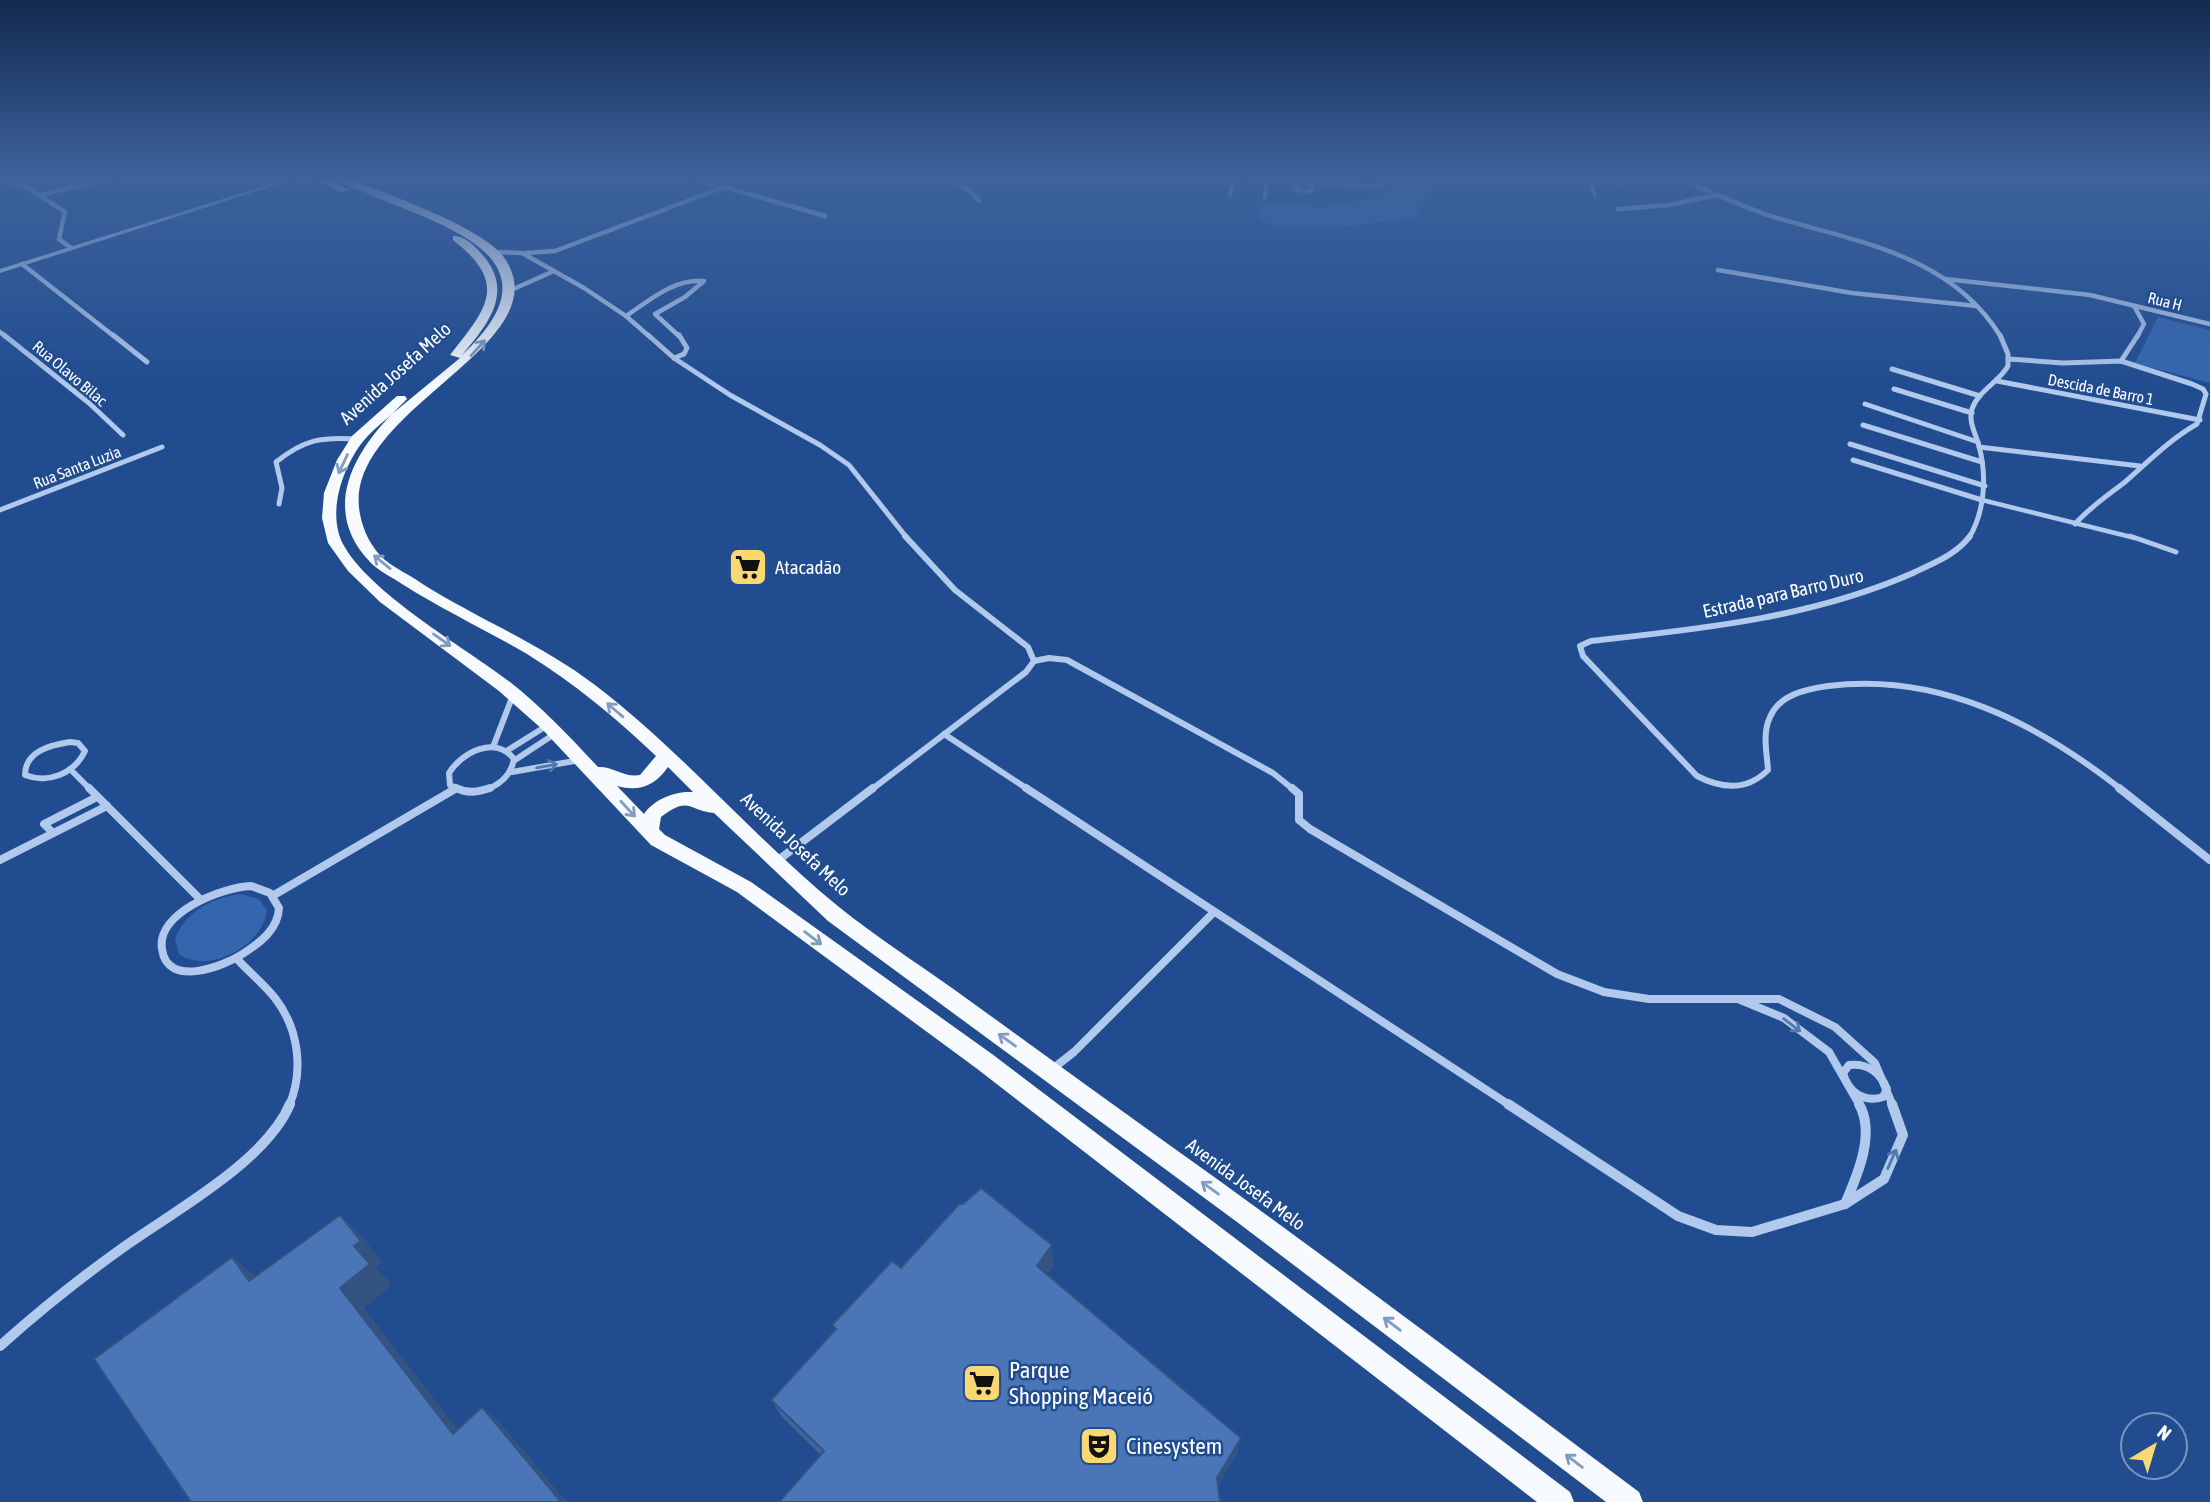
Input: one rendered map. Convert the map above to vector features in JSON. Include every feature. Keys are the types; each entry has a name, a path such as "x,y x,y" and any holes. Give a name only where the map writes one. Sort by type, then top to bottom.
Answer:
{"main road":[{"name":"Avenida Josefa Melo","path":"467,246 481,256 491,275 491,304 469,340 443,367 379,416 357,439 344,460 331,493 329,518 335,543 353,568 385,599 513,694 584,761 657,840 744,887 984,1061 1560,1502"},
{"path":"488,246 496,252 507,272 508,291"},
{"name":"Avenida Josefa Melo","path":"508,291 500,318 483,343 453,373 396,417 360,464 352,499 353,518 360,537 375,559 470,618 546,659 608,704 666,755 835,915 1246,1214 1629,1502"},
{"path":"584,761 621,783 633,785 652,776 666,755"},
{"path":"649,831 653,814 666,803 690,797 704,801 741,827"}],"street":[{"path":"0,271 77,246"},
{"path":"496,252 555,251 568,246"},
{"name":"Rua H","path":"1886,246 1945,279 2073,293 2210,324"},
{"path":"545,265 555,251"},
{"path":"522,253 626,316 674,358 730,395 820,445 849,466 899,529 954,590 1028,647 1034,661"},
{"path":"22,264 147,362"},
{"path":"1718,270 1852,293 1978,307"},
{"path":"508,291 554,271"},
{"path":"626,316 678,284 691,279 704,281 685,297 655,314 677,332 687,348 684,354 674,358"},
{"path":"1894,389 1972,413 1980,396 2007,369 2009,359 1992,323 1978,307 1945,279"},
{"path":"2121,361 2144,324 2134,306"},
{"name":"Rua Olavo Bilac","path":"0,332 89,403 123,435"},
{"path":"2009,359 2063,363 2121,361 2203,389 2207,397 2200,420 2188,431 2170,440 2075,524"},
{"path":"1892,369 1980,396"},
{"name":"Descida de Barro 1","path":"1997,381 2200,420"},
{"path":"1865,404 1978,445 2140,466"},
{"name":"Estrada para Barro Duro","path":"1972,413 1985,486 1973,529 1964,546 1885,586 1838,600 1725,624 1582,644 1583,656 1697,776 1717,786 1752,783 1768,770 1768,719 1778,704 1791,695 1812,687 1842,684 1880,683 1923,687 1965,697 2052,739 2210,860"},
{"path":"1863,425 1982,462"},
{"path":"279,504 282,500 283,480 275,462 309,440 324,436 357,439"},
{"path":"1850,444 1985,486"},
{"name":"Rua Santa Luzia","path":"1,508 162,447"},
{"path":"1853,460 1982,500 2126,536 2176,552"},
{"path":"776,862 944,734 1026,672 1034,661 1049,658 1067,660 1273,773 1298,794 1299,820 1310,829 1557,975 1604,992 1649,999 1779,999 1835,1027 1875,1063 1903,1135 1884,1179 1845,1204 1752,1233 1716,1230 1678,1216 944,734"},
{"path":"493,747 513,694"},
{"path":"552,729 515,760 512,772 499,784 471,793 455,789 448,779 452,766 465,755 493,747 508,750 552,729"},
{"path":"60,743 78,743 85,751 83,757 70,769 38,779 30,778 23,770 31,757 39,751 60,743"},
{"path":"508,750 515,760"},
{"path":"512,772 584,761"},
{"path":"70,769 200,899"},
{"path":"274,895 455,789"},
{"path":"53,833 44,824 97,797"},
{"path":"0,860 107,806"},
{"path":"235,887 265,889 274,895 279,909 274,926 259,944 237,959 219,967 185,970 172,966 164,958 161,947 164,935 172,922 200,899 235,887"},
{"path":"1050,1071 1074,1052 1214,912"},
{"path":"0,1346 25,1322 82,1278 244,1162 268,1140 285,1116 300,1081 300,1059 283,1009 237,959"},
{"path":"1731,997 1784,1018 1829,1052 1866,1116 1861,1167 1845,1204"},
{"path":"1849,1065 1870,1067 1885,1083 1886,1093 1878,1100 1865,1099 1847,1086 1843,1073 1849,1065"}],"shaded area":[{"path":"2158,317 2210,330 2210,383 2135,363"},
{"path":"240,894 259,899 267,911 256,935 233,953 219,959 191,960 179,954 175,939 193,914 210,903"}],"building":[{"name":"Parque Shopping Maceió","path":"981,1188 1052,1245 1037,1266 1241,1438 1217,1478 1220,1502 779,1502 824,1451 771,1400 836,1329 832,1325 892,1261 901,1268 959,1204 963,1204"},
{"path":"340,1215 361,1241 354,1246 370,1264 340,1288 453,1434 482,1407 561,1502 191,1502 94,1359 232,1257 249,1281"}],"place":[{"name":"Atacadão","path":"748,567"},
{"name":"Parque Shopping Maceió","path":"982,1383"},
{"name":"Cinesystem","path":"1099,1446"}]}
